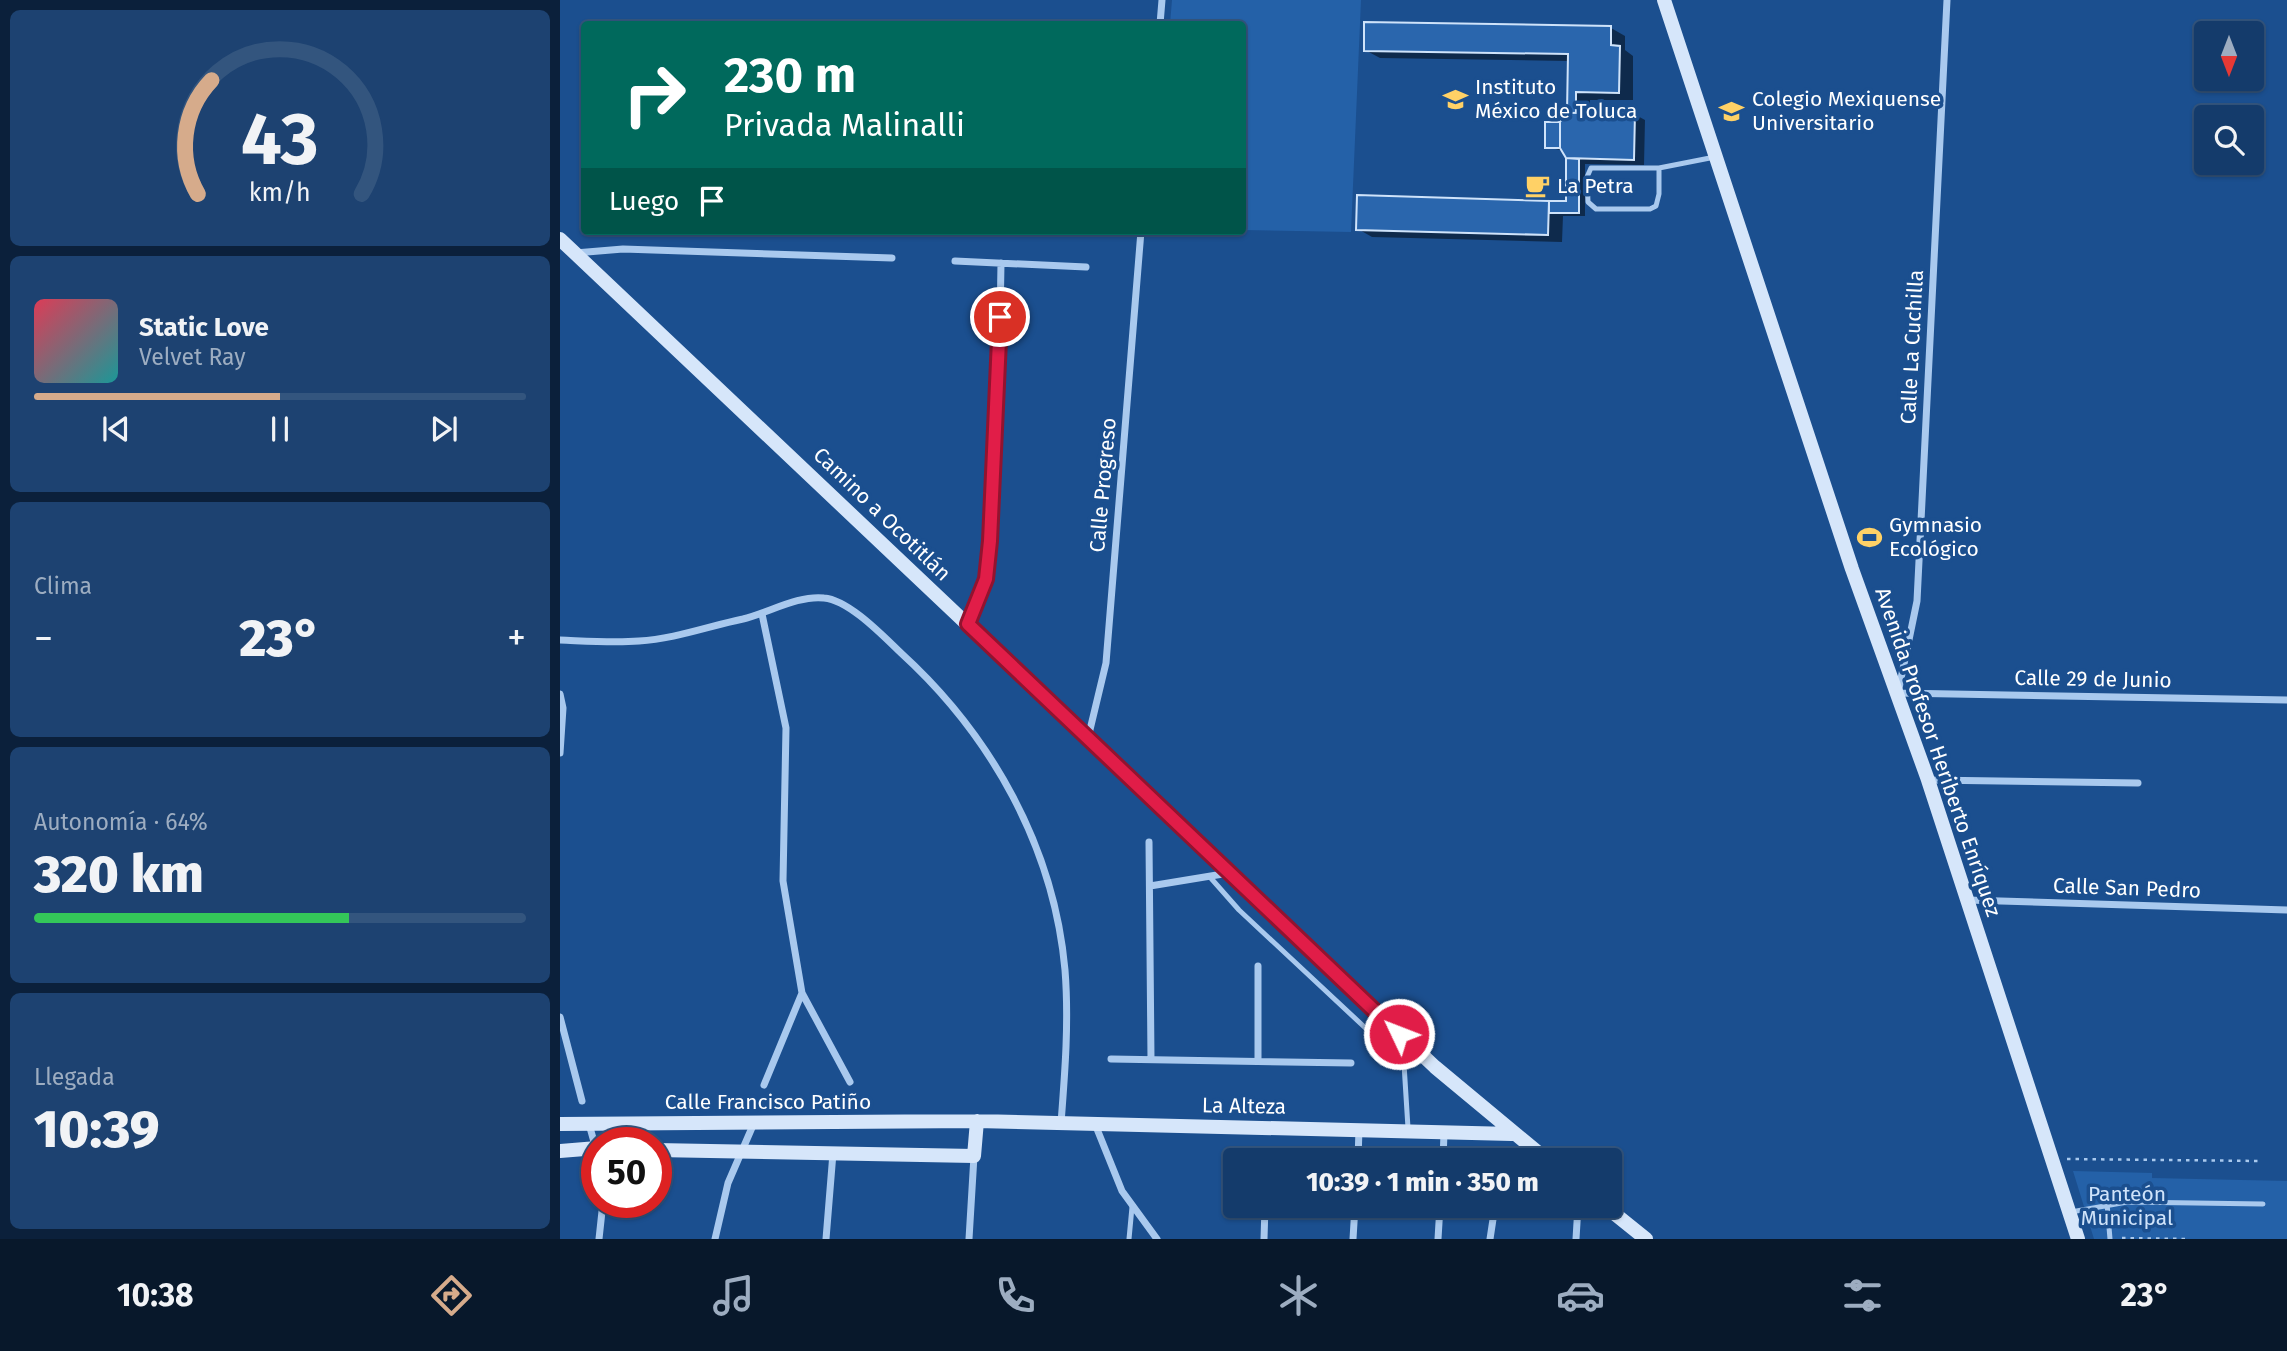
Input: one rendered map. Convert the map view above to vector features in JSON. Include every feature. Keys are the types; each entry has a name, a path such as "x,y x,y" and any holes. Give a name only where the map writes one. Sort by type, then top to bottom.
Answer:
{"main road":[{"name":"Avenida Profesor Heriberto Enríquez","path":"1664,0 1852,569 1928,780 2078,1239"},
{"name":"Camino a Ocotitlán","path":"560,239 1087,740 1233,873 1426,1059 1531,1148"},
{"name":"La Alteza","path":"976,1121 1512,1133"},
{"name":"Calle Francisco Patiño","path":"560,1124 976,1121"},
{"path":"672,1150 974,1156 976,1121"},
{"path":"560,1151 581,1150"},
{"path":"1620,1218 1646,1239"}],"street":[{"path":"1160,21 1162,0"},
{"name":"Calle La Cuchilla","path":"1898,693 1917,601 1947,0"},
{"name":"Calle Progreso","path":"1087,740 1106,663 1141,235"},
{"path":"575,253 622,248 892,258"},
{"path":"955,261 1086,267"},
{"path":"968,624 986,579 990,541 999,398 1002,263"},
{"path":"560,640 641,641 762,614 815,598 842,604 923,673 983,746 1020,807 1048,885 1065,968 1067,1017 1061,1123"},
{"path":"762,614 786,728 783,881 802,993 850,1082"},
{"name":"Calle 29 de Junio","path":"1898,693 2287,700"},
{"path":"560,694 563,728 560,753"},
{"path":"1928,780 2138,783"},
{"path":"1149,842 1151,1059"},
{"path":"1150,886 1233,873"},
{"name":"Calle San Pedro","path":"1967,900 2287,910"},
{"path":"1258,966 1258,1061"},
{"path":"764,1085 802,993"},
{"path":"560,1017 582,1101"},
{"path":"1111,1059 1351,1063"},
{"path":"588,1122 589,1127"},
{"path":"715,1239 728,1182 754,1123"},
{"path":"1095,1124 1110,1167 1132,1207 1157,1239"},
{"path":"1359,1148 1360,1128"},
{"path":"1443,1148 1444,1132"},
{"path":"826,1239 833,1152"},
{"path":"969,1239 974,1156"},
{"path":"599,1239 601,1218"},
{"path":"1264,1239 1265,1218"},
{"path":"1353,1239 1354,1218"},
{"path":"1438,1239 1439,1218"},
{"path":"1490,1239 1493,1218"},
{"path":"1576,1239 1577,1218"}],"lane":[{"path":"1659,168 1656,206 1596,209 1588,202 1590,168 1659,168 1715,157"},
{"path":"1209,876 1239,910 1404,1064 1408,1130"},
{"path":"2068,1212 2107,1203 2188,1200 2263,1204"},
{"path":"2107,1203 2110,1238"},
{"path":"1129,1239 1132,1207"}],"path":[{"path":"2050,1159 2260,1161"},
{"path":"2110,1238 2189,1239"}],"green space":[{"path":"1172,0 1361,0 1351,232 1246,230 1246,21 1170,21"},
{"name":"Panteón Municipal","path":"2073,1171 2152,1173 2152,1178 2287,1181 2287,1239 2094,1239"}],"building":[{"path":"1364,22 1611,26 1611,45 1620,46 1619,93 1576,92 1576,113 1567,113 1568,54 1364,51"},
{"path":"1635,112 1634,160 1566,158 1560,148 1560,122 1567,113"},
{"path":"1545,122 1560,122 1560,148 1545,148"},
{"path":"1566,158 1579,159 1579,213 1549,213 1549,201 1566,201"},
{"path":"1357,195 1549,201 1548,235 1356,230"}],"place":[{"name":"Instituto México de Toluca","path":"1455,99"},
{"name":"Colegio Mexiquense Universitario","path":"1732,111"},
{"name":"La Petra","path":"1537,186"},
{"name":"Gymnasio Ecológico","path":"1869,537"}],"route":[{"path":"1000,317 999,398 990,541 986,579 968,624 1087,740 1233,873 1399,1034"}]}
